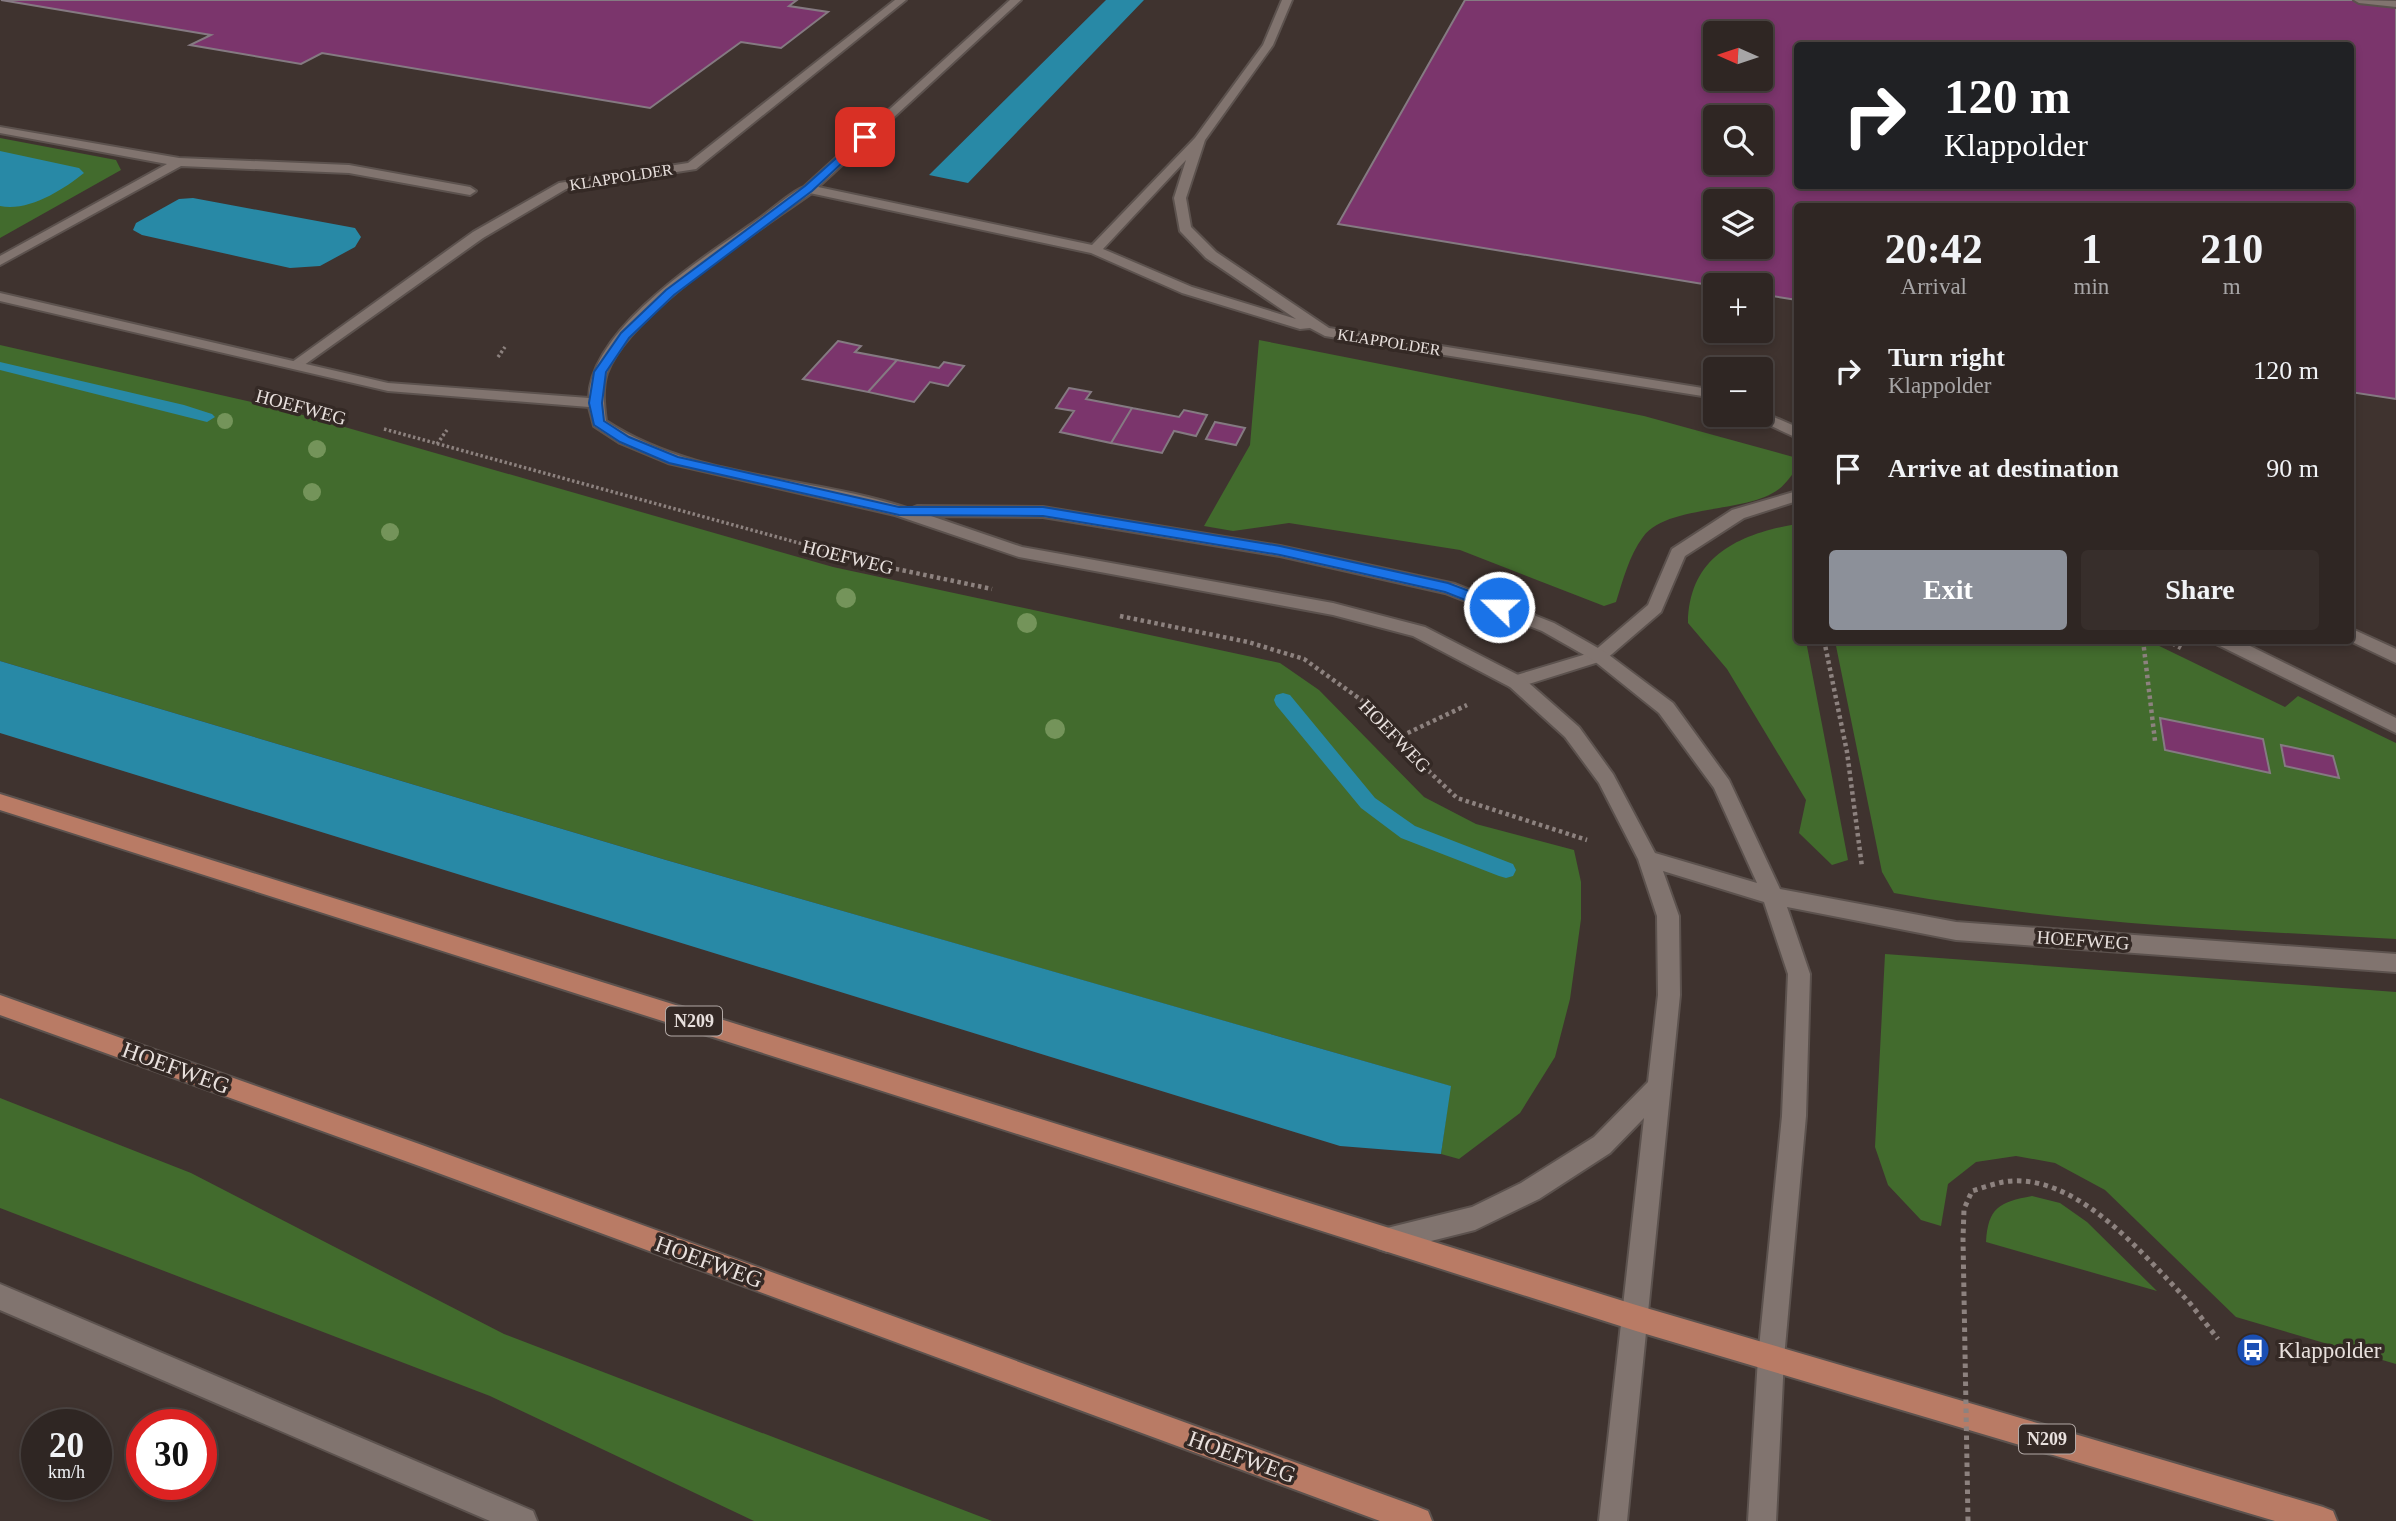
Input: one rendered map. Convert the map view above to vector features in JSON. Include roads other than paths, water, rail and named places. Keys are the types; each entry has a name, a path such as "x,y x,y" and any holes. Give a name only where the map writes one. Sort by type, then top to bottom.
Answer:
{"main road":[{"name":"N209","path":"0,802 1636,1318 2323,1521"},
{"name":"HOEFWEG","path":"0,1005 422,1156 1418,1521"}],"street":[{"name":"KLAPPOLDER","path":"295,365 478,235 563,186 692,166 901,0"},
{"path":"1016,0 808,189 670,292 625,335 600,372 595,403 598,423 625,440 674,460 899,511 1019,552 1333,609 1419,632 1516,682 1572,732 1605,779 1648,859 1668,916 1669,995 1613,1521"},
{"name":"KLAPPOLDER","path":"1095,250 1199,140 1268,44 1287,0"},
{"path":"2359,0 2396,4"},
{"path":"0,130 179,162 349,169 470,191"},
{"name":"KLAPPOLDER","path":"1199,140 1180,198 1185,228 1212,255 1325,332 1703,392"},
{"path":"0,261 179,162"},
{"path":"808,189 1095,250 1186,290 1325,332"},
{"name":"HOEFWEG","path":"0,298 387,387 595,403"},
{"path":"1516,682 1599,656 1655,608 1678,553 1738,514 1794,497"},
{"path":"899,511 1043,512 1280,551 1448,588 1548,627 1599,656 1666,708 1722,785 1773,896 1799,974 1794,1116 1771,1359 1762,1521"},
{"path":"2354,636 2396,657"},
{"path":"2230,644 2396,726"},
{"name":"HOEFWEG","path":"1648,859 1773,896 1956,931 2396,963"},
{"path":"1387,1240 1475,1218 1530,1191 1602,1145 1660,1087"},
{"path":"0,1297 523,1521"}],"lane":[{"path":"1773,422 1794,432"}],"water":[{"path":"1106,0 1144,0 968,183 929,175"},
{"path":"0,151 79,168 84,173 56,192 33,203 0,206"},
{"path":"193,198 355,228 361,237 355,247 320,266 290,268 142,235 133,230 136,223 179,199"},
{"path":"0,661 666,860 1451,1086 1441,1154 1340,1146 0,733"}],"waterway":[{"path":"0,366 207,417"},
{"path":"1283,700 1368,803 1408,832 1506,870"}],"place":[{"name":"Klappolder","path":"2253,1350"}]}
